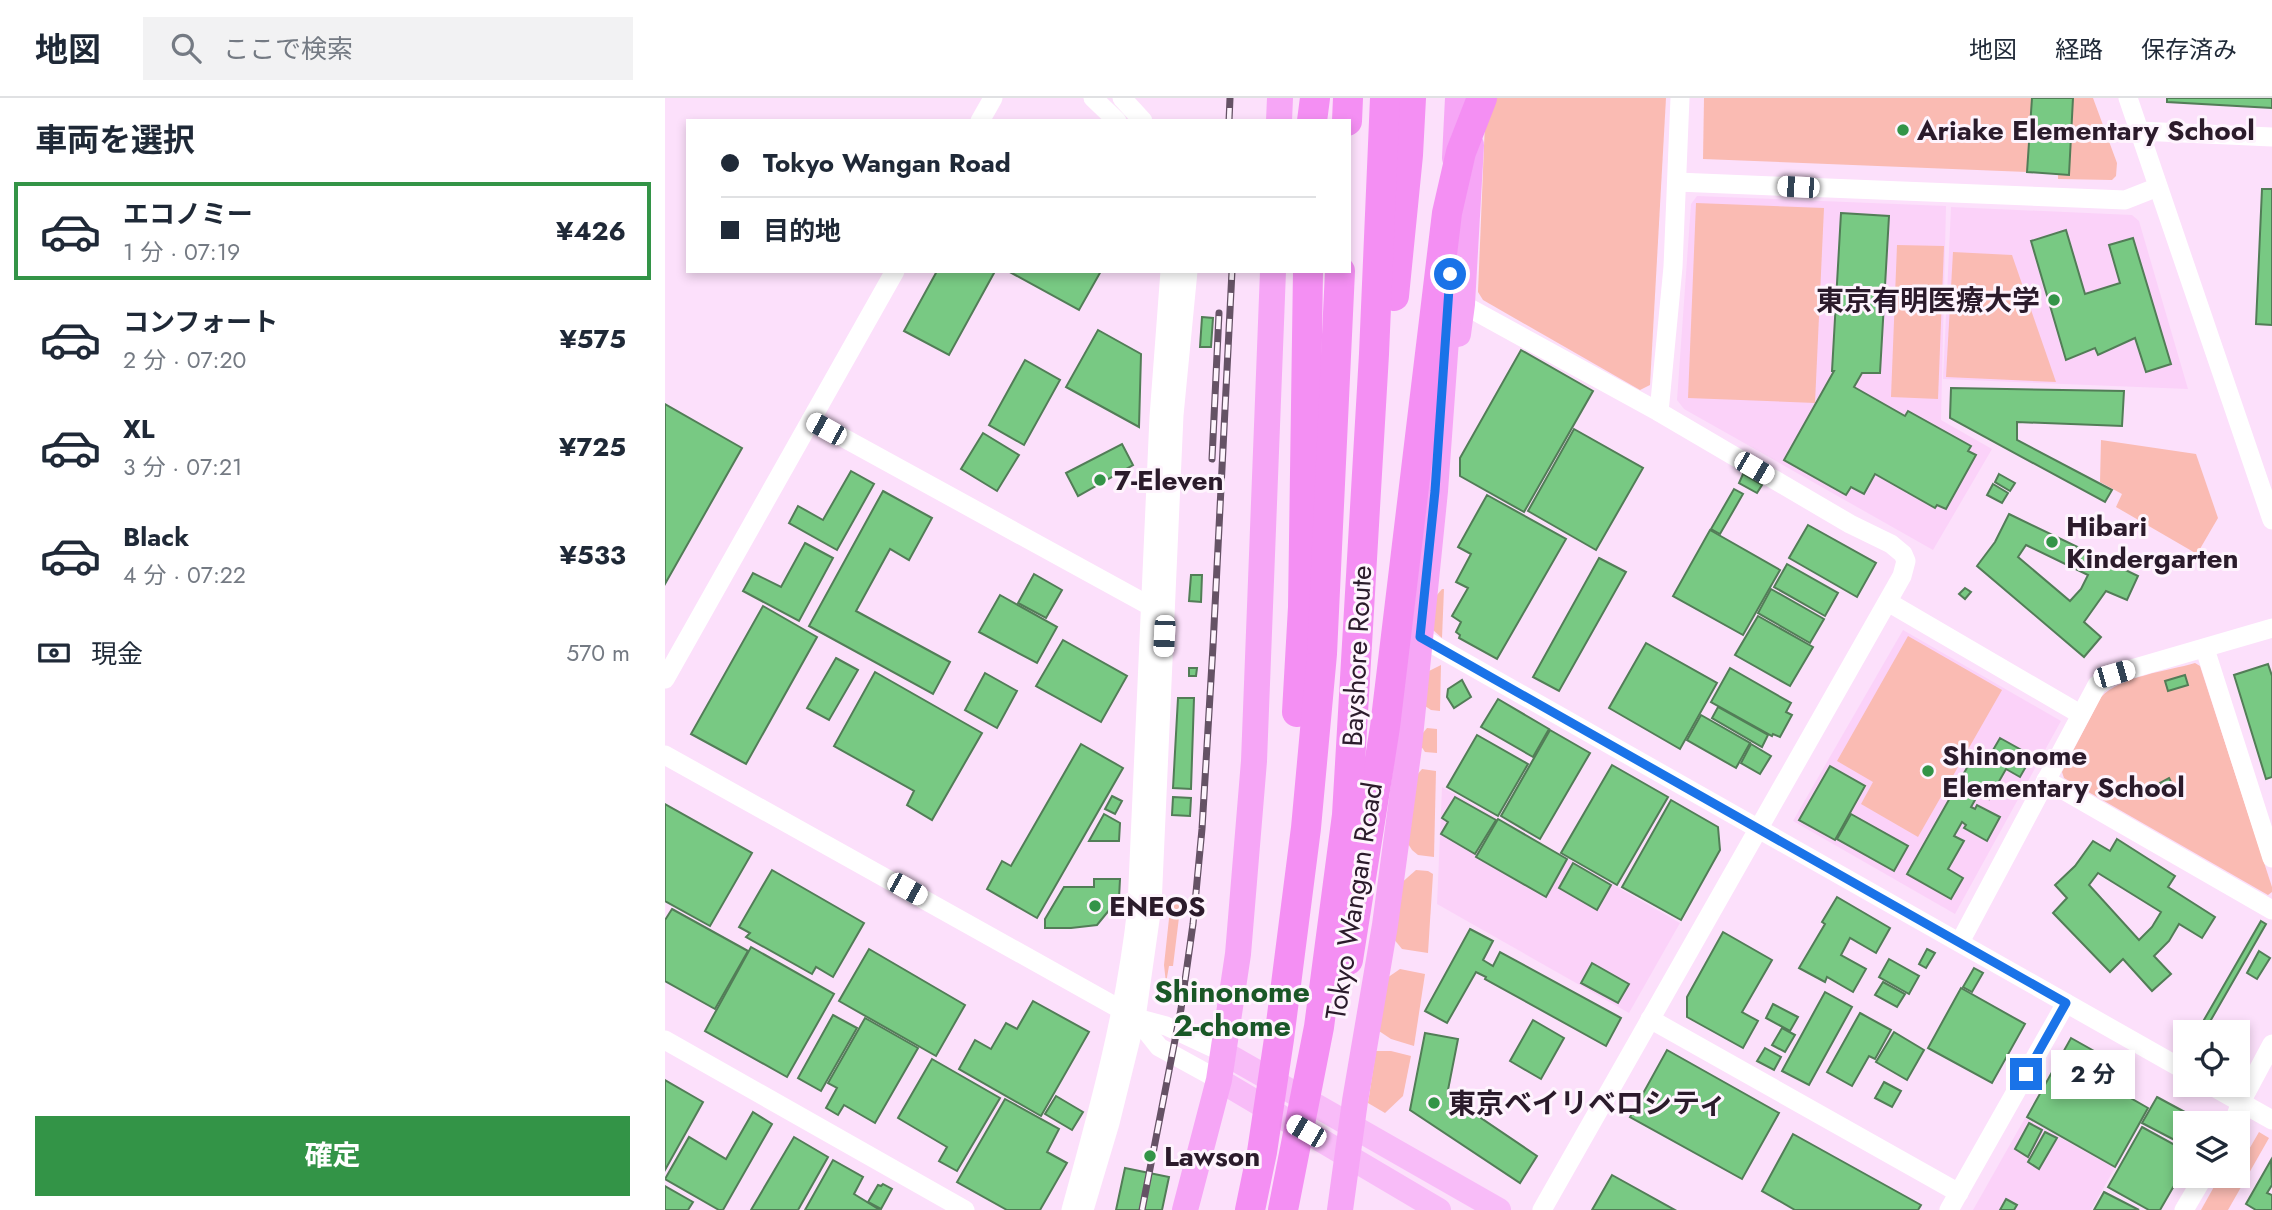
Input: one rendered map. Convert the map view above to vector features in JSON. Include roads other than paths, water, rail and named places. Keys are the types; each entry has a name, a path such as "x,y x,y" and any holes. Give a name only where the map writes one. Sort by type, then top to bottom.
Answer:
{"highway":[{"path":"1312,119 1315,98"},
{"path":"1329,98 1329,119"},
{"path":"1347,119 1348,98"},
{"name":"Bayshore Route","path":"1283,1210 1312,1071 1336,911 1347,815 1374,354 1385,98"},
{"path":"1357,658 1366,614 1384,373 1400,249 1411,98"},
{"name":"Tokyo Wangan Road","path":"1340,1210 1389,900 1409,747 1435,491 1447,338 1458,98"},
{"path":"1435,491 1462,304 1473,98"},
{"path":"1312,1071 1351,952 1387,714 1447,213 1461,152 1482,98"},
{"path":"1258,273 1255,402 1266,459"},
{"path":"1185,1210 1219,1080 1238,954 1249,828 1273,273"},
{"path":"1262,1152 1262,1037 1287,824 1303,607 1308,273"},
{"path":"1322,654 1324,273"},
{"name":"Bayshore Route","path":"1250,1210 1262,1152 1279,1039 1305,828 1322,654 1340,273"}],"main road":[{"path":"1224,1052 1499,1210"},
{"path":"1219,1080 1439,1210"}],"street":[{"path":"981,119 993,98"},
{"path":"1093,98 1115,119"},
{"path":"1122,98 1141,119"},
{"path":"1659,412 1673,267 1681,98"},
{"path":"2128,98 2272,520"},
{"path":"2139,131 2272,137"},
{"path":"1677,182 2125,200 2158,187"},
{"path":"665,679 894,273"},
{"path":"1071,1210 1130,1013 1159,417 1170,273"},
{"path":"1084,1210 1110,1123 1152,906 1174,415 1188,273"},
{"path":"1462,304 1659,412 1850,524 1891,544 1903,554 1906,561 1888,602 1542,1210"},
{"path":"811,420 1150,606"},
{"path":"1888,602 2080,714"},
{"path":"1960,942 2097,685 2108,677 2272,628"},
{"path":"1420,637 2173,1064"},
{"path":"2205,649 2272,858"},
{"path":"665,755 1130,1013 1224,1052"},
{"path":"2046,780 2272,910"},
{"path":"1949,1210 2066,1003"},
{"path":"1130,1013 1159,1047 1219,1080"},
{"path":"1650,1020 1959,1193"},
{"path":"665,1040 965,1210"},
{"path":"2238,1111 2272,1044"},
{"path":"2232,1097 2272,1120"},
{"path":"2184,1210 2196,1188"}],"railway":[{"path":"1229,119 1230,98"},
{"path":"1142,1210 1181,1009 1193,924 1202,829 1213,646 1232,273"},
{"path":"1212,459 1219,313"}],"place":[{"name":"Ariake Elementary School","path":"1903,130"},
{"name":"東京有明医療大学","path":"2054,300"},
{"name":"7-Eleven","path":"1100,480"},
{"name":"Hibari Kindergarten","path":"2052,542"},
{"name":"Shinonome Elementary School","path":"1928,771"},
{"name":"ENEOS","path":"1095,906"},
{"name":"東京ベイリベロシティ","path":"1434,1103"},
{"name":"Lawson","path":"1150,1156"}],"district":[{"name":"Shinonome 2-chome","path":"1232,1008"}]}
